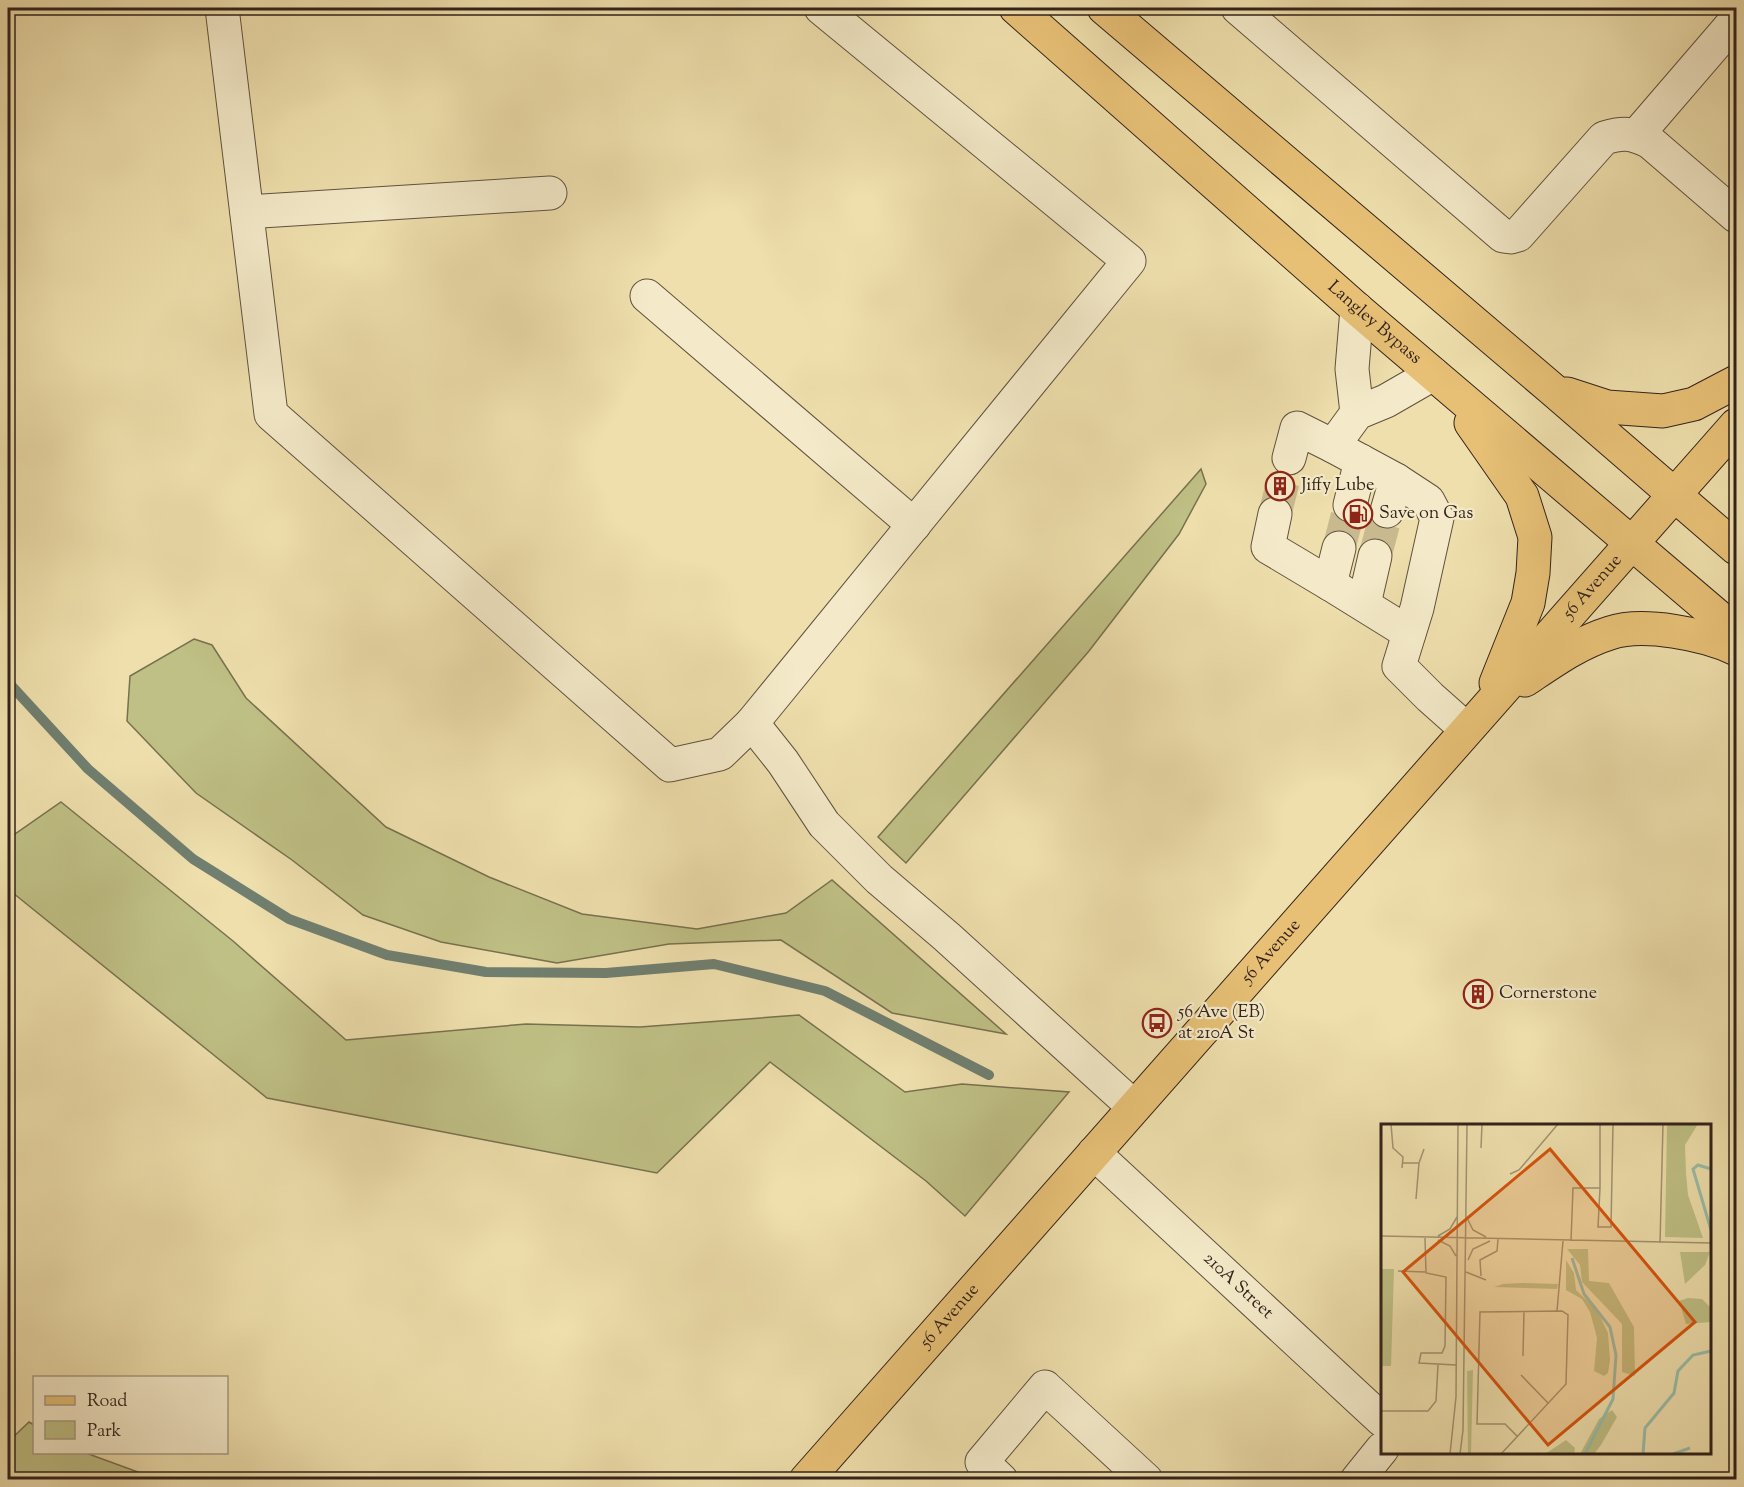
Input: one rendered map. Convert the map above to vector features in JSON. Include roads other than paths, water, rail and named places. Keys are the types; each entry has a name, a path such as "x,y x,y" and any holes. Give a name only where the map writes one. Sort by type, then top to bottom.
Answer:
{"main road":[{"name":"Langley Bypass","path":"1016,8 1357,309 1737,632"},
{"path":"1104,8 1737,548"},
{"path":"1435,376 1501,463 1522,496 1535,537 1533,573 1528,603 1488,704"},
{"path":"1552,389 1607,407 1663,411 1694,404 1737,382"},
{"name":"56 Avenue","path":"806,1479 1488,704 1737,425"},
{"path":"1488,704 1572,649 1612,632 1649,628 1689,634 1737,649"}],"street":[{"path":"222,8 271,414 670,765 720,754 752,723 1129,261 821,8"},
{"path":"1238,8 1503,236 1518,235 1604,138 1628,133 1650,142 1737,216"},
{"path":"1637,135 1737,20"},
{"path":"247,212 550,193"},
{"path":"647,296 914,525"},
{"path":"1350,505 1347,453 1358,412 1352,369 1357,309"},
{"path":"1358,412 1386,401 1435,376"},
{"path":"1288,458 1297,428 1396,480 1428,501 1437,518 1417,608 1399,666 1466,729"},
{"path":"1387,511 1396,480"},
{"path":"1275,514 1268,548 1409,633"},
{"path":"1330,584 1339,548"},
{"path":"1364,604 1375,556"},
{"path":"752,723 783,762 824,824 879,879 947,937 1134,1107"},
{"name":"210A Street","path":"1094,1153 1381,1418"},
{"path":"1001,1479 981,1462 1045,1388 1146,1479"},
{"path":"1357,1479 1381,1451"}],"waterway":[{"path":"8,682 88,769 193,859 289,919 387,955 486,972 606,973 714,964 825,991 989,1075"}],"tunnel":[{"path":"1275,514 1289,458"},
{"path":"1339,548 1350,505"},
{"path":"1375,556 1387,511"}],"place":[{"name":"Jiffy Lube","path":"1280,486"},
{"name":"Save on Gas","path":"1358,514"},
{"name":"Cornerstone","path":"1478,994"},
{"name":"56 Ave (EB) at 210A St","path":"1157,1023"}]}
